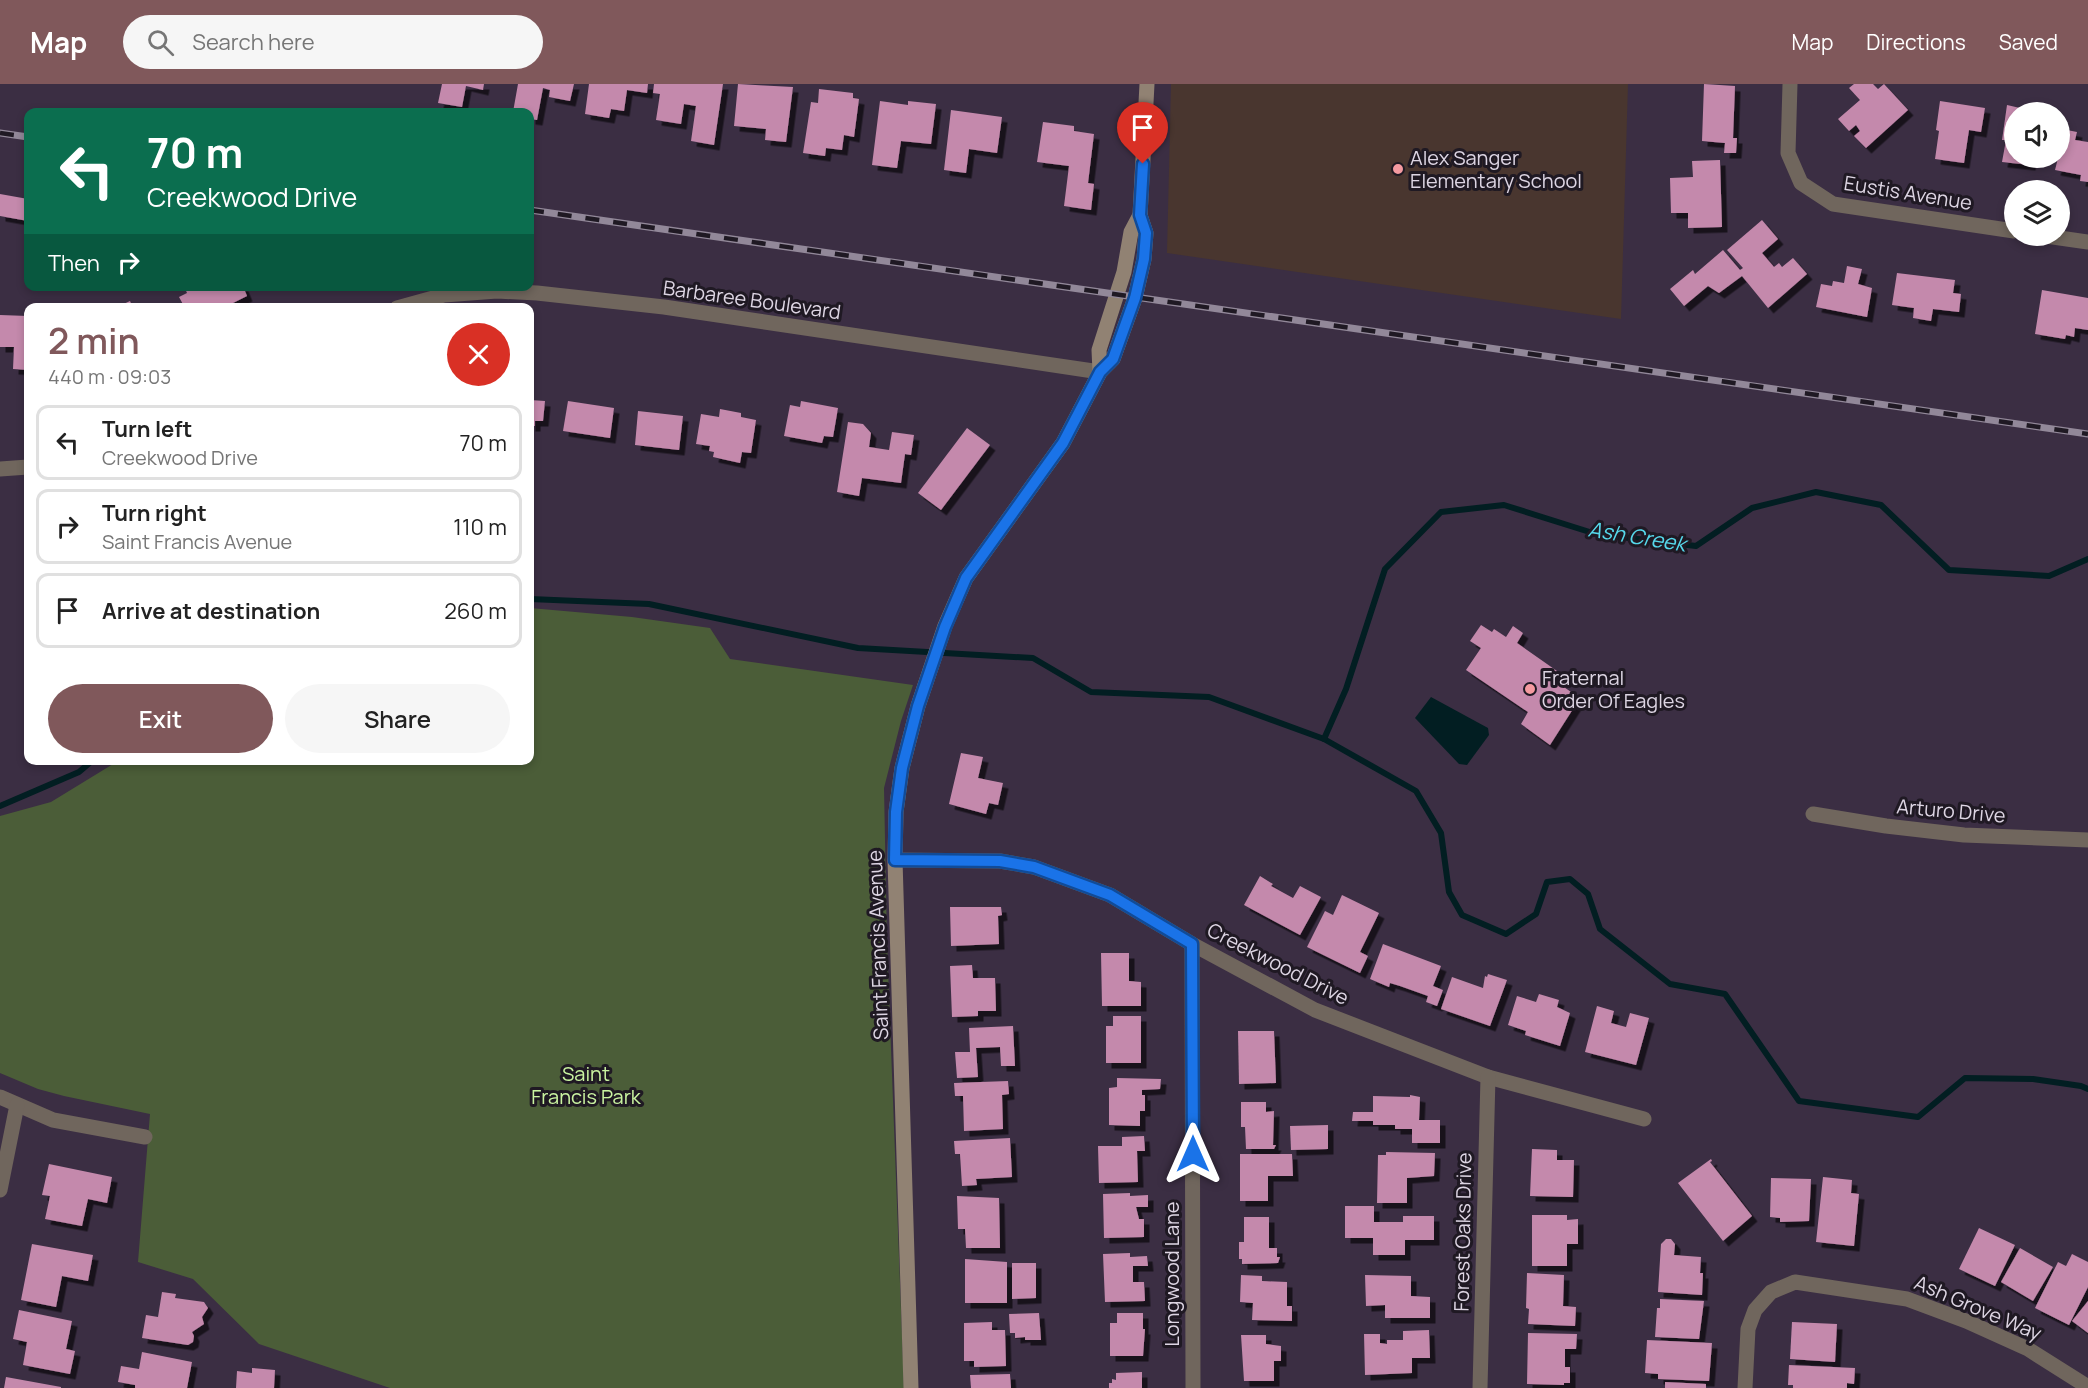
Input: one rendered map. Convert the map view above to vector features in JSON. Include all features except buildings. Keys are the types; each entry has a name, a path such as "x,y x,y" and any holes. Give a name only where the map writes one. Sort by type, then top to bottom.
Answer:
{"street":[{"name":"Saint Francis Avenue","path":"911,1388 895,860 896,812 902,768 918,706 945,627 966,578 1063,443 1100,372 1113,359 1135,298 1144,259 1146,233 1140,215 1147,84"},
{"name":"Eustis Avenue","path":"1790,84 1788,153 1801,183 1833,204 2004,230"},
{"path":"2070,239 2088,242"},
{"name":"Barbaree Boulevard","path":"416,303 444,295 497,291 537,293 664,307 1100,372"},
{"path":"0,469 24,467"},
{"name":"Arturo Drive","path":"1813,814 1886,826 1964,835 2088,840"},
{"name":"Creekwood Drive","path":"895,860 1000,861 1034,867 1110,895 1192,944 1315,1010 1488,1077 1644,1119"},
{"name":"Longwood Lane","path":"1192,944 1193,1388"},
{"name":"Forest Oaks Drive","path":"1480,1388 1488,1077"},
{"path":"0,1097 53,1120 145,1137"},
{"path":"0,1190 17,1105"},
{"name":"Ash Grove Way","path":"1745,1388 1748,1329 1755,1310 1771,1292 1795,1282 1907,1299 2028,1349 2088,1387"}],"shaded area":[{"name":"Alex Sanger Elementary School","path":"1171,84 1628,84 1621,319 1167,253"},
{"path":"1431,697 1488,728 1489,735 1467,765 1459,764 1415,718"}],"green space":[{"name":"Saint Francis Park","path":"534,608 632,617 710,628 730,659 913,685 884,788 887,944 904,1388 390,1388 259,1344 193,1279 138,1262 150,1114 38,1089 0,1073 0,816 51,802 111,765 534,765"}],"waterway":[{"name":"Ash Creek","path":"1324,739 1346,689 1385,569 1441,512 1504,505 1596,534 1696,546 1752,508 1816,492 1881,505 1949,570 2049,576 2088,559"},
{"path":"534,599 649,604 858,648 1033,658 1091,692 1209,697 1324,739 1416,791 1441,833 1449,892 1462,915 1506,934 1536,914 1547,882 1570,879 1588,894 1600,929 1670,984 1725,994 1799,1101 1918,1117 1965,1078 2033,1079 2088,1089"},
{"path":"0,806 79,772 87,765"}],"railway":[{"path":"0,133 24,136"},
{"path":"534,211 2088,434"}],"place":[{"name":"Alex Sanger Elementary School","path":"1398,169"},
{"name":"Fraternal Order Of Eagles","path":"1530,689"}],"route":[{"path":"1143,164 1140,215 1146,233 1144,259 1135,298 1113,359 1100,372 1063,443 966,578 945,627 918,706 902,768 896,812 895,860 1000,861 1034,867 1110,895 1192,944 1193,1154"}]}
